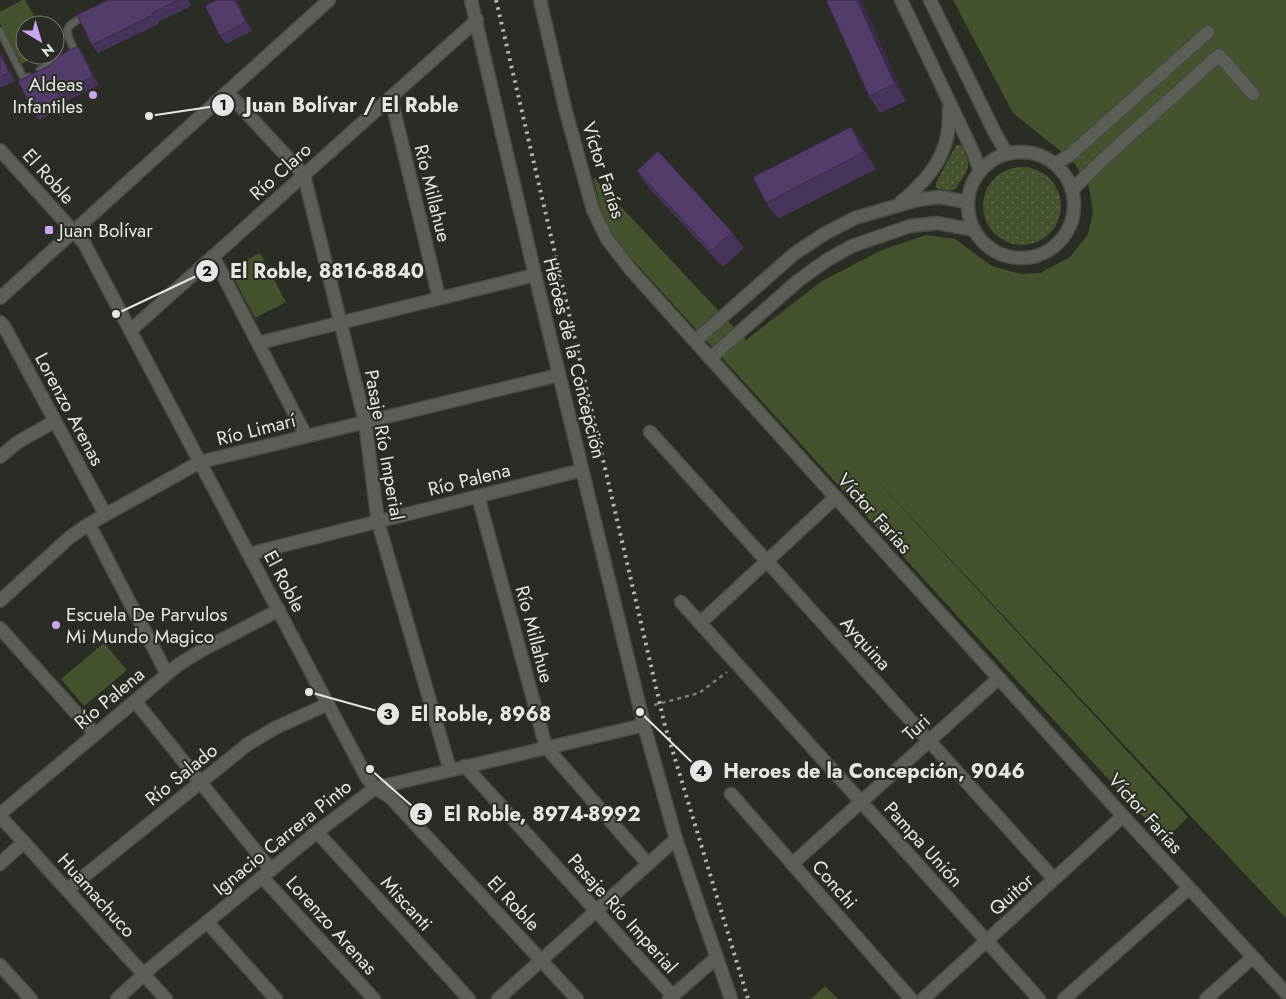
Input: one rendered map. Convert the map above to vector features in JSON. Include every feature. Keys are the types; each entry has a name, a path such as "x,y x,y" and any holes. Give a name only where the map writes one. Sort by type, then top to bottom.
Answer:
{"street":[{"path":"0,298 329,0"},
{"name":"Héroes de la Concepción","path":"471,0 535,276 644,724 676,839 716,958 732,999"},
{"name":"Víctor Farías","path":"540,0 566,112 593,210 607,239 631,270 710,358 1123,816 1286,993"},
{"path":"900,0 976,157 980,171"},
{"path":"930,0 1007,154"},
{"name":"Río Claro","path":"131,330 477,20"},
{"path":"1055,164 1070,154 1208,32"},
{"path":"1072,190 1100,162 1219,55 1253,94"},
{"name":"Pasaje Río Imperial","path":"227,92 304,175 365,422 378,522 450,770"},
{"name":"Río Millahue","path":"390,98 440,298"},
{"path":"897,205 918,188 934,169 944,150 950,125 948,102"},
{"name":"El Roble","path":"0,150 74,231 88,250 367,778 376,788 390,797 577,999"},
{"path":"1029,152 1055,164 1062,170 1072,190 1074,201 1073,218 1067,233 1056,246 1040,255 1023,259 1005,256 989,248 977,236 969,219 968,202 973,182 980,171 990,162 1007,154 1029,152"},
{"path":"695,341 794,254 824,234 855,218 897,205 938,197 968,202"},
{"path":"710,358 786,292 827,260 852,246 910,226 937,223 974,230"},
{"path":"213,256 306,436"},
{"path":"772,274 786,292"},
{"path":"258,343 535,276"},
{"name":"Lorenzo Arenas","path":"0,322 56,421 105,514"},
{"name":"Río Limarí","path":"0,601 70,537 105,514 200,462 559,375"},
{"path":"0,457 18,442 56,421"},
{"name":"Ayquina","path":"650,432 1054,879"},
{"name":"Río Palena","path":"249,554 582,470"},
{"name":"Río Millahue","path":"478,496 546,747 648,864"},
{"path":"700,623 836,497"},
{"path":"89,524 166,674"},
{"name":"Pampa Unión","path":"681,602 1039,999"},
{"name":"Río Palena","path":"0,815 166,674 202,650 278,610"},
{"path":"0,628 95,734"},
{"name":"Turi","path":"792,864 999,678"},
{"name":"Lorenzo Arenas","path":"135,701 200,782 267,873 374,999"},
{"name":"Río Salado","path":"67,890 200,782 262,735 328,704"},
{"name":"Ignacio Carrera Pinto","path":"117,999 144,974 317,832 376,788 644,724"},
{"name":"Pasaje Río Imperial","path":"465,766 596,911 671,998"},
{"name":"Conchi","path":"731,794 912,999"},
{"name":"Huamachuco","path":"0,815 166,999"},
{"name":"Quitor","path":"923,999 1123,816"},
{"name":"Miscanti","path":"317,832 469,999"},
{"path":"498,999 676,839"},
{"path":"0,864 24,842"},
{"path":"1064,999 1189,888"},
{"path":"207,922 276,999"},
{"path":"1206,999 1252,957"},
{"path":"671,998 716,958"},
{"path":"0,965 31,999"}],"lane":[{"path":"0,32 24,79 75,51 67,34 67,29 70,24 96,9"}],"path":[{"path":"640,708 699,693 737,664"}],"green space":[{"path":"25,0 33,15 15,15 15,51 0,23 0,12"},
{"path":"953,0 1286,0 1286,918 855,457 1188,817 1165,840 962,621 623,249 604,222 593,177 746,340 822,281 882,250 926,235 955,239 992,266 1021,274 1040,273 1070,257 1088,234 1093,212 1089,187 1073,161 1013,113"},
{"path":"956,145 961,145 967,158 968,167 956,188 949,190 940,189 936,187 936,183"},
{"path":"1022,167 1037,170 1054,184 1058,191 1061,206 1058,221 1044,238 1037,242 1022,245 1007,242 990,228 986,221 983,206 986,191 1000,174 1007,170"},
{"path":"260,253 286,302 255,318 229,269"},
{"path":"104,643 127,670 84,706 61,679"},
{"path":"825,986 838,999 811,999"}],"building":[{"path":"108,0 179,0 92,45 77,15"},
{"path":"216,0 235,0 246,22 220,36 205,6"},
{"path":"826,0 857,0 895,84 869,96"},
{"path":"78,46 93,76 58,94 60,98 33,111 18,81 51,65 65,65 65,53"},
{"path":"0,54 9,72 0,77"},
{"path":"851,127 864,152 766,203 753,177"},
{"path":"658,151 732,232 711,251 637,171"}],"railway":[{"path":"496,0 665,726 748,999"}],"place":[{"name":"Aldeas Infantiles","path":"93,95"},
{"name":"Juan Bolívar / El Roble","path":"149,116"},
{"name":"Juan Bolívar","path":"49,230"},
{"name":"El Roble, 8816-8840","path":"116,314"},
{"name":"Escuela De Parvulos Mi Mundo Magico","path":"56,625"},
{"name":"El Roble, 8968","path":"309,692"},
{"name":"Heroes de la Concepción, 9046","path":"640,712"},
{"name":"El Roble, 8974-8992","path":"370,769"}]}
